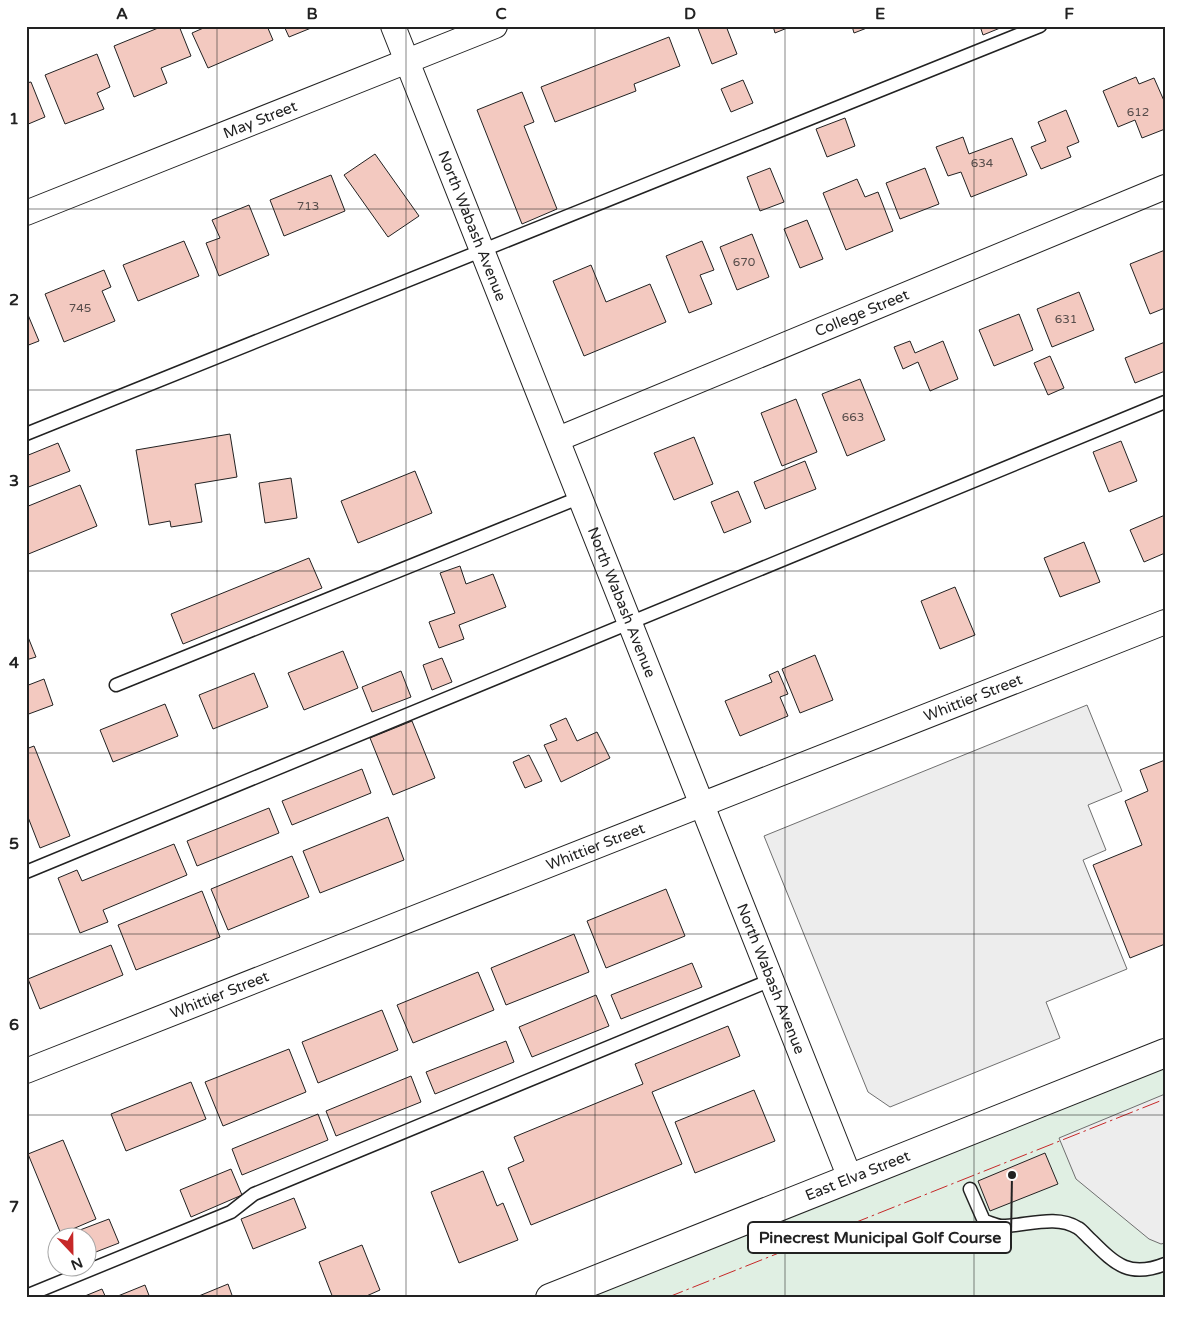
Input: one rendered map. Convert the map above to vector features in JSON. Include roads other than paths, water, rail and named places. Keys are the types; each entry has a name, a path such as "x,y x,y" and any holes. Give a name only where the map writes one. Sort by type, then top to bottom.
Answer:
{"street":[{"name":"North Wabash Avenue","path":"393,26 850,1178"},
{"name":"May Street","path":"26,213 495,26"},
{"name":"College Street","path":"558,439 1165,187"},
{"name":"Whittier Street","path":"26,1072 1165,622"},
{"name":"East Elva Street","path":"550,1298 1165,1053"}],"lane":[{"path":"26,434 1040,26"},
{"path":"26,872 1165,402"},
{"path":"116,685 581,497"},
{"path":"26,1296 231,1212 254,1194 771,980"},
{"path":"970,1190 984,1221 1000,1226 1045,1222 1065,1223 1078,1228 1114,1263 1134,1271 1151,1269 1165,1264"}],"place":[{"name":"Pinecrest Municipal Golf Course","path":"1012,1175"}]}
